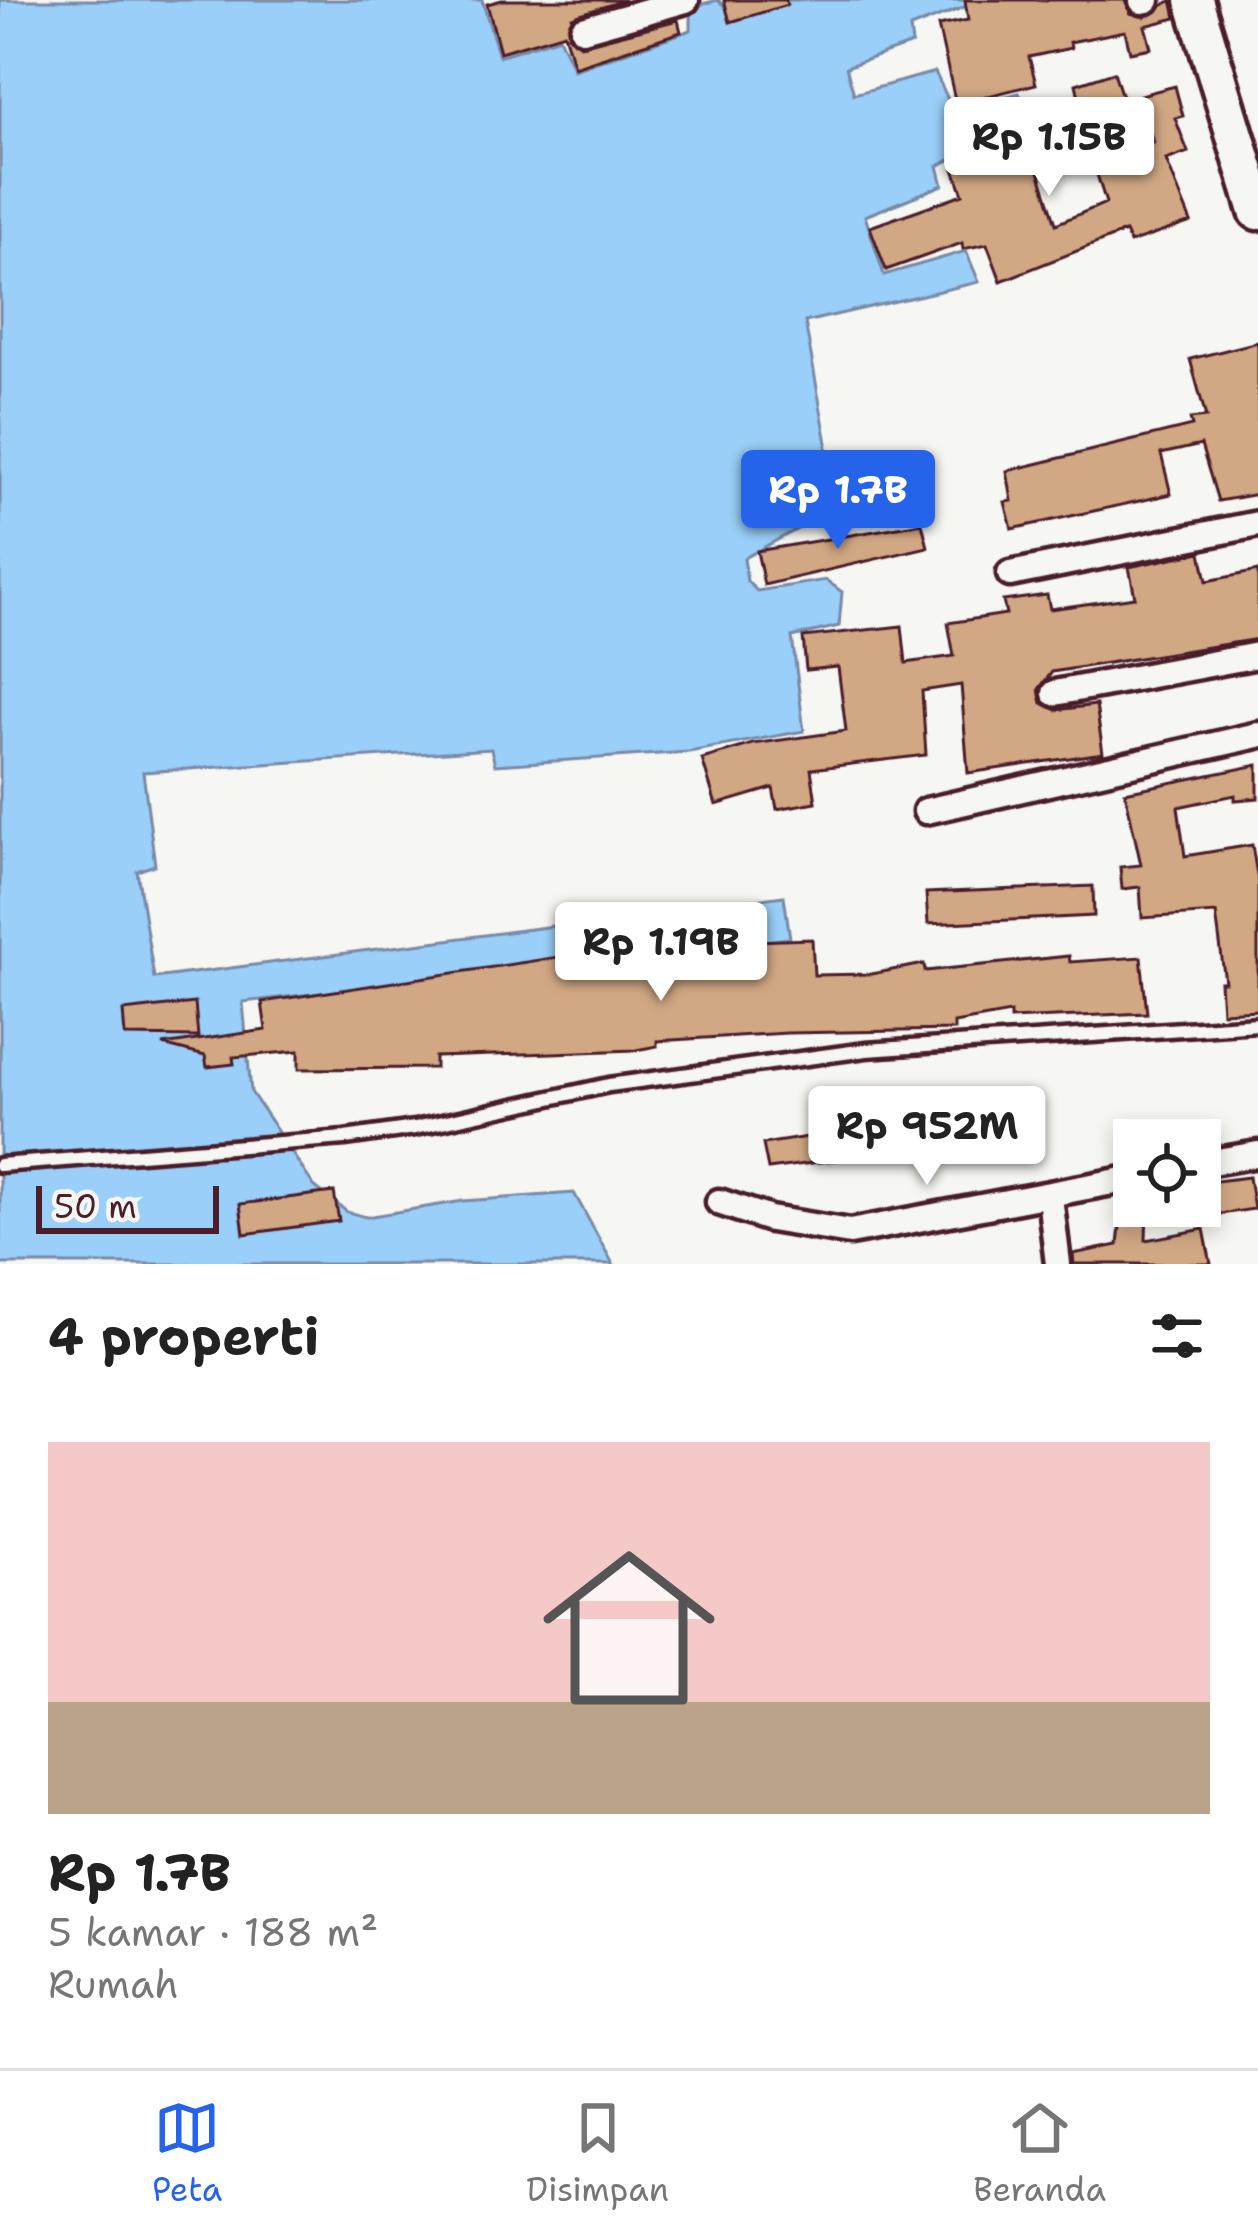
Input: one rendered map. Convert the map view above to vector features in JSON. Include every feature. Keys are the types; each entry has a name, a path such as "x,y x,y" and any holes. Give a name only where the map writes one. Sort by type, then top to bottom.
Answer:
{"main road":[{"path":"1194,0 1258,211"}],"street":[{"path":"583,29 686,0"},
{"path":"1010,574 1258,524"},
{"path":"1055,693 1258,656"},
{"path":"926,811 1258,735"},
{"path":"1221,1160 1258,1154"},
{"path":"719,1202 770,1219 850,1232 1113,1183"},
{"path":"1050,1197 1058,1264"}],"lane":[{"path":"0,1165 346,1138 415,1128 609,1084 823,1055 1258,1024"}],"water":[{"path":"0,0 482,0 499,56 559,37 574,70 691,30 691,7 718,0 733,15 785,0 971,0 972,4 910,28 912,44 846,67 854,94 935,72 953,110 1019,93 1031,120 938,166 943,185 865,216 884,275 966,251 979,282 805,322 827,443 816,519 744,558 747,581 757,591 826,580 842,592 839,626 792,637 804,731 689,752 495,765 491,749 143,772 155,865 137,871 154,978 784,896 790,938 243,1002 251,1092 314,1186 347,1212 366,1217 463,1201 574,1193 613,1264 0,1264"}],"building":[{"path":"625,0 572,17 568,35 580,45 678,20 681,32 574,67 564,33 500,52 487,4"},
{"path":"724,0 786,0 787,5 730,22"},
{"path":"965,0 1126,0 1130,13 1144,17 1172,0 1176,18 1145,26 1151,48 1130,52 1125,31 1070,42 1071,48 1029,57 1036,84 956,104 938,26 968,20"},
{"path":"1114,72 1122,97 1082,110 1076,84"},
{"path":"1175,86 1183,116 1175,118 1188,152 1166,160 1191,222 1130,243 1125,232 1001,281 987,244 963,249 962,243 886,270 870,227 963,194 954,169 1016,148 1013,137 1038,130 1041,140 1094,124 1103,152 1039,171 1056,224 1106,203 1093,162 1153,143 1140,95"},
{"path":"1258,342 1258,494 1218,501 1201,445 1161,454 1171,494 1012,529 1005,502 1012,501 1007,471 1192,426 1190,419 1206,417 1190,359"},
{"path":"922,523 928,547 764,585 757,551"},
{"path":"1201,552 1207,581 1258,571 1258,639 1052,672 1039,689 1042,703 1057,710 1096,705 1103,753 968,773 961,685 922,691 926,755 811,769 816,802 777,809 773,788 716,805 702,759 753,744 846,731 838,667 806,670 803,637 902,626 906,663 954,656 948,623 1006,614 1003,601 1047,595 1050,609 1135,597 1129,567"},
{"path":"1258,765 1258,798 1235,800 1235,795 1178,807 1185,856 1252,845 1258,881 1258,1010 1222,1012 1220,982 1225,982 1216,913 1142,918 1140,887 1122,889 1120,867 1141,865 1125,792"},
{"path":"1093,886 1094,916 928,924 926,893"},
{"path":"753,937 754,941 812,939 814,975 871,974 924,964 925,971 1069,956 1070,962 1141,957 1147,1013 1010,1019 1010,1013 954,1023 954,1030 787,1033 657,1041 657,1046 636,1050 435,1057 435,1068 299,1069 299,1051 233,1057 234,1064 207,1067 205,1056 163,1045 266,1030 262,1002 612,949 612,945"},
{"path":"195,1003 198,1037 125,1036 123,1011"},
{"path":"897,1123 900,1151 768,1169 763,1144"},
{"path":"1249,1177 1254,1209 1221,1214 1221,1180"},
{"path":"334,1192 339,1221 244,1234 240,1204"},
{"path":"1120,1227 1146,1227 1146,1240 1204,1229 1211,1264 1074,1264 1073,1254 1118,1245"}]}
